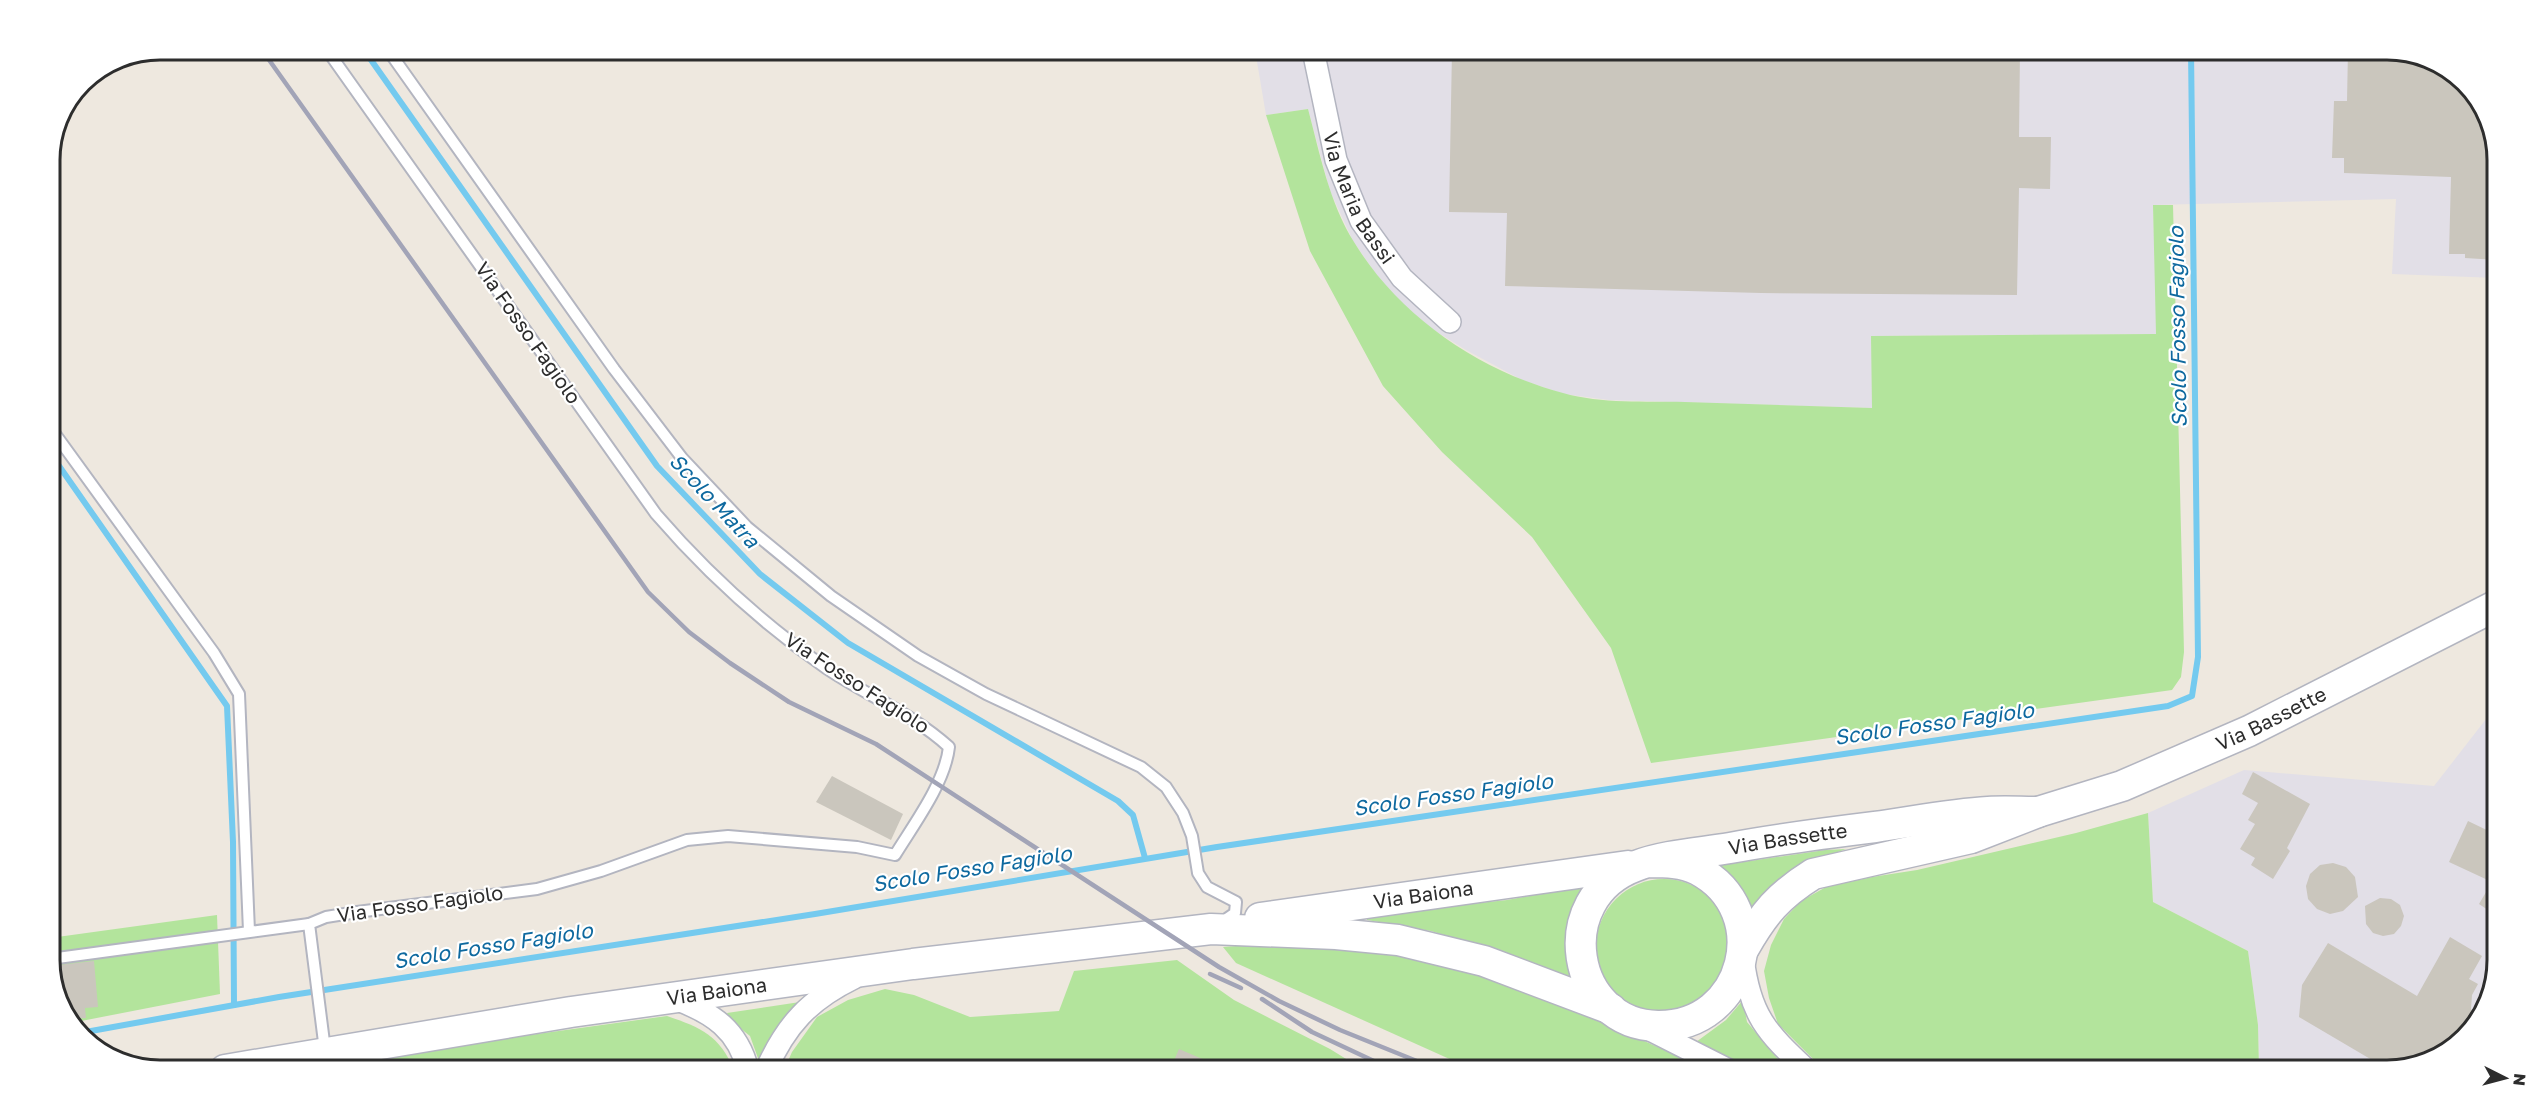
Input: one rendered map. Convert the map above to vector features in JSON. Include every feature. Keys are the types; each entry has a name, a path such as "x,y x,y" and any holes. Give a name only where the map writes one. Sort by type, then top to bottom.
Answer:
{"main road":[{"name":"Via Bassette","path":"1743,951 1766,912 1791,888 1813,874 1971,838 2038,812 2122,786 2249,731 2487,610"},
{"name":"Via Bassette","path":"1643,864 1758,843 1987,812 2038,812"},
{"path":"1673,862 1696,869 1717,882 1732,901 1738,916 1743,951 1736,978 1727,992 1704,1014 1681,1024 1657,1026 1622,1015 1596,993 1585,973 1580,951 1581,929 1588,908 1600,889 1617,875 1643,864 1673,862"},
{"name":"Via Baiona","path":"286,1060 672,998 873,969 1211,929 1267,916 1643,864"},
{"name":"Via Baiona","path":"1211,929 1336,934 1398,940 1484,961 1622,1015"}],"street":[{"name":"Via Maria Bassi","path":"1315,60 1336,160 1361,221 1402,278 1450,322"},
{"path":"1743,951 1747,987 1754,1008 1771,1037 1795,1060"},
{"path":"771,1060 776,1048 798,1016 832,989 873,969"},
{"path":"672,998 702,1009 726,1028 741,1049 744,1060"},
{"name":"Via Baiona","path":"1622,1015 1708,1060"}],"lane":[{"name":"Via Fosso Fagiolo","path":"60,958 309,924 326,917 537,889 601,871 687,840 728,836 857,847 895,855 932,794 947,761 949,747 933,732 826,668 756,614 686,549 656,514 334,60"},
{"path":"395,60 614,369 682,458 747,527 831,596 918,656 986,694 1141,767 1166,787 1183,813 1192,836 1198,873 1207,887 1236,902 1235,913 1211,929"},
{"path":"60,441 214,653 239,694 246,932"},
{"name":"Via Fosso Fagiolo","path":"309,924 325,1053"}],"shaded area":[{"path":"1257,60 2387,60 2407,62 2437,73 2458,89 2470,104 2482,128 2487,153 2487,278 2392,274 2396,199 2153,205 2157,334 1872,336 1872,408 1609,400 1564,394 1522,380 1424,324 1385,287 1353,241 1330,191 1308,109 1266,115"},
{"path":"2487,718 2487,960 2485,980 2470,1016 2443,1043 2413,1057 2387,1060 2259,1060 2258,1025 2248,951 2153,902 2148,813 2244,770 2434,786"}],"green space":[{"path":"1308,109 1326,177 1345,227 1372,269 1394,294 1444,337 1501,371 1563,393 1593,399 1872,408 1871,336 2156,334 2153,205 2173,205 2184,652 2181,677 2172,690 1651,763 1611,648 1532,537 1442,452 1383,386 1310,251 1266,115"},
{"path":"2148,813 2153,902 2248,951 2258,1025 2259,1060 1814,1060 1778,1024 1769,998 1764,971 1771,945 1784,919 1801,901 1826,887 1917,870 2076,833"},
{"path":"1846,849 1806,864 1751,911 1709,867 1825,850"},
{"path":"1664,879 1690,884 1712,899 1727,921 1732,947 1727,973 1712,995 1690,1010 1664,1015 1638,1010 1616,995 1601,973 1596,947 1601,921 1616,899 1638,884"},
{"path":"1597,884 1580,982 1518,958 1431,931 1367,920 1367,915 1507,900"},
{"path":"217,915 220,994 81,1021 70,1004 62,980 60,937"},
{"path":"1249,945 1318,947 1441,959 1596,1019 1686,1060 1452,1060 1236,963 1223,947"},
{"path":"1177,960 1234,1000 1348,1060 788,1060 817,1017 848,1000 885,989 914,995 970,1017 1059,1011 1074,971"},
{"path":"1743,1000 1747,1022 1779,1060 1731,1060 1696,1042 1726,1020"},
{"path":"800,1002 779,1027 764,1060 759,1060 750,1036 730,1020 727,1013"},
{"path":"667,1016 708,1034 722,1048 729,1060 370,1060 415,1051"}],"building":[{"path":"1452,60 2020,60 2019,137 2051,137 2050,189 2019,188 2017,295 1761,293 1505,286 1507,213 1449,212"},
{"path":"2348,60 2407,62 2437,73 2458,89 2477,116 2485,140 2487,259 2465,258 2465,254 2449,254 2451,177 2344,173 2344,158 2332,158 2334,101 2347,101"},
{"path":"2253,772 2310,804 2287,848 2290,851 2273,879 2251,865 2255,858 2240,849 2255,824 2248,820 2258,803 2242,794"},
{"path":"832,776 903,814 891,840 816,802"},
{"path":"2468,821 2487,830 2487,880 2449,862"},
{"path":"2333,863 2346,867 2355,877 2358,897 2343,911 2330,914 2317,909 2308,899 2306,886 2310,874 2320,865"},
{"path":"2487,890 2487,909 2479,904"},
{"path":"2380,898 2391,899 2400,905 2404,916 2401,926 2394,934 2383,936 2373,933 2366,924 2365,906"},
{"path":"2450,937 2482,956 2469,979 2478,984 2472,995 2470,1016 2443,1043 2413,1057 2372,1060 2299,1017 2302,985 2328,943 2417,996"},
{"path":"94,961 98,1007 85,1008 86,1018 79,1018 70,1004 65,992 60,965"},
{"path":"1179,1049 1205,1060 1174,1060"}],"waterway":[{"name":"Scolo Matra","path":"371,60 657,466 760,574 848,643 1118,801 1133,815 1145,858"},
{"name":"Scolo Fosso Fagiolo","path":"90,1031 279,997 815,914 1217,847 2168,706 2192,696 2198,657 2191,60"},
{"path":"60,467 227,706 233,842 234,1005"}],"railway":[{"path":"269,60 648,592 689,632 730,663 789,702 876,744 1219,967 1279,1001 1340,1030 1414,1060"},
{"path":"1210,974 1241,988"},
{"path":"1262,999 1312,1032 1372,1060"}]}
